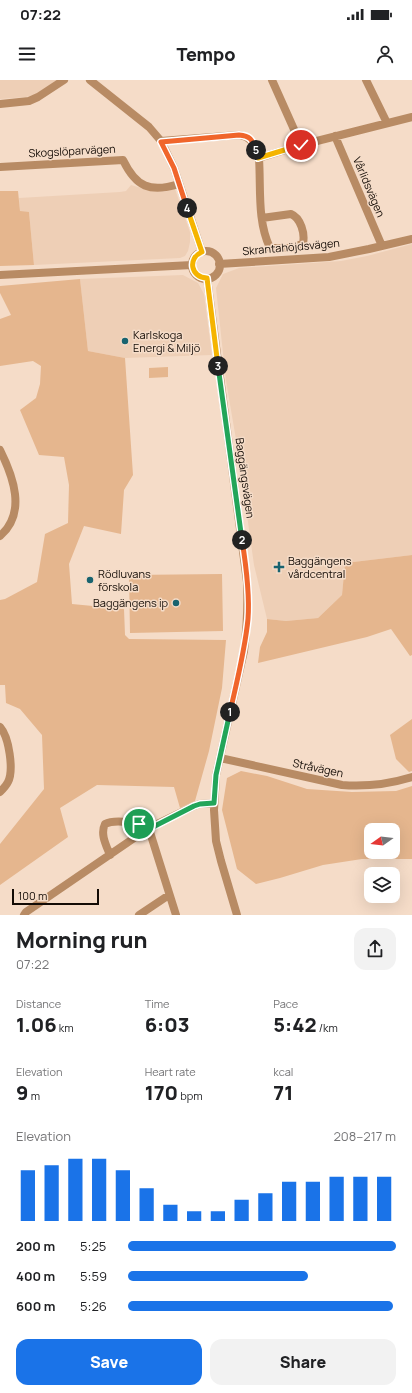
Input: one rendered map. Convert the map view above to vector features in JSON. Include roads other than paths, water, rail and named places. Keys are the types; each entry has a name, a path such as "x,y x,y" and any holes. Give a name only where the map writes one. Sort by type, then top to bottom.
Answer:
{"street":[{"path":"0,104 29,101 38,97 64,80"},
{"path":"272,80 301,145"},
{"path":"366,80 387,123"},
{"path":"95,82 149,127 161,142 174,168 202,252"},
{"path":"258,158 301,145 412,117"},
{"path":"161,142 239,135 247,136 251,140 258,158 262,218 264,235 270,248 294,248 303,243 304,238 300,224 295,216 291,214 262,218"},
{"name":"Vårlidsvägen","path":"335,136 382,246"},
{"name":"Skogslöparvägen","path":"0,167 123,160 131,174 141,184 149,188 158,189 179,184"},
{"name":"Skrantahöjdsvägen","path":"219,264 329,257 412,239"},
{"path":"208,251 214,254 219,264 216,273 207,278 201,278 197,275 193,270 192,265 194,257 202,252 208,251"},
{"path":"0,275 192,265"},
{"name":"Baggängsvägen","path":"207,278 245,556 249,608 244,651 216,775 214,803 214,826 216,840 237,915"},
{"path":"0,450 8,466 16,496 16,507 13,517 0,536"},
{"path":"0,728 7,738 11,769 8,782 0,792"},
{"name":"Stråvägen","path":"220,758 342,785 375,786 412,777"},
{"path":"24,915 26,912 149,829 194,806 214,803"},
{"path":"110,855 103,834 105,824 113,821 146,826 149,829 176,915"},
{"path":"139,915 169,895"}],"place":[{"name":"Karlskoga Energi & Miljö","path":"125,341"},
{"name":"Baggängens vårdcentral","path":"279,567"},
{"name":"Rödluvans förskola","path":"90,580"},
{"name":"Baggängens ip","path":"176,603"}]}
